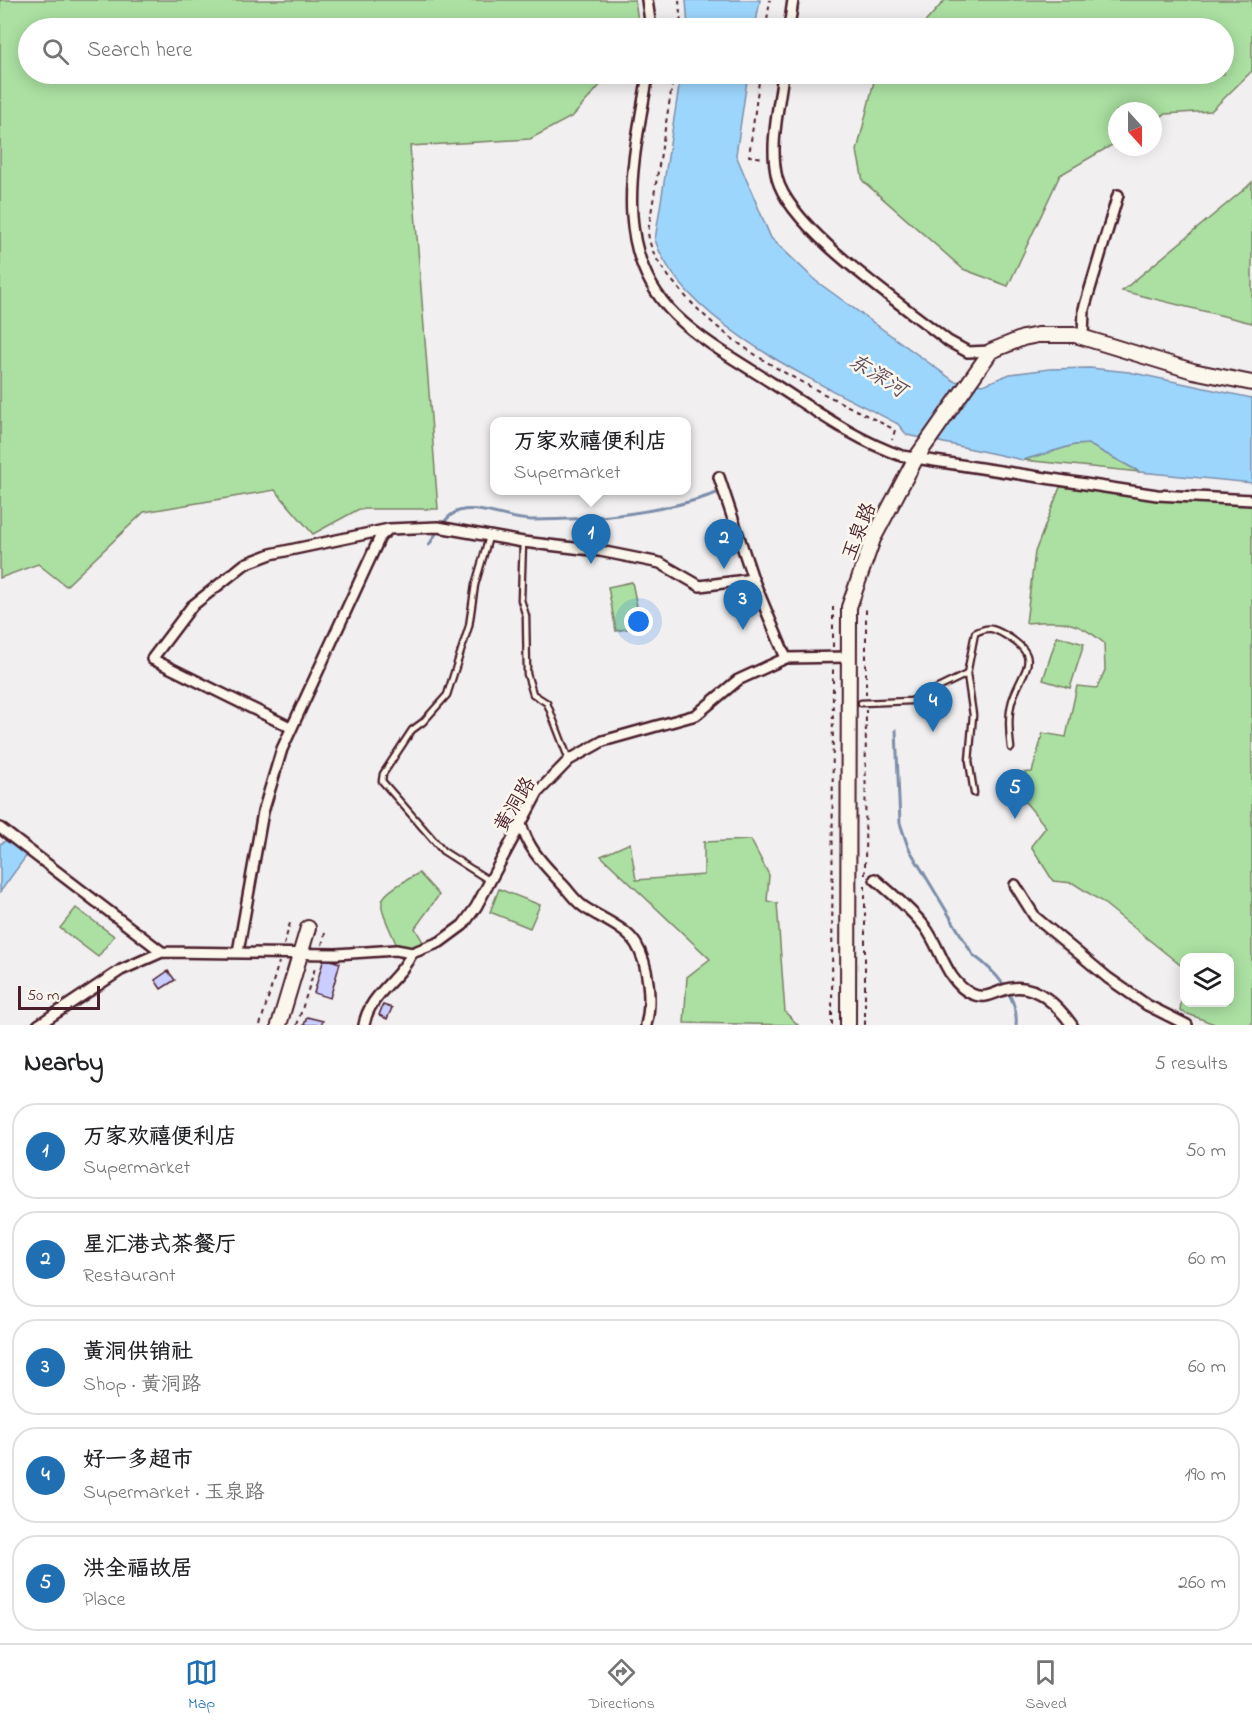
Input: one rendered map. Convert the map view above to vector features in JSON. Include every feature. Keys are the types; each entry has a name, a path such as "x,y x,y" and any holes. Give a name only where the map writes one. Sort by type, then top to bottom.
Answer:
{"street":[{"path":"647,0 650,18"},
{"path":"790,18 793,0"},
{"path":"646,84 631,175 630,206 638,251 658,295 675,315 726,354 867,441 888,451 916,458 1157,495 1252,500"},
{"path":"782,84 774,149 778,180 791,207 823,241 948,341 968,352 991,351 1038,334 1083,337 1192,371 1252,383"},
{"path":"1083,337 1084,309 1119,195"},
{"name":"玉泉路","path":"848,1025 849,607 873,539 900,483 991,351"},
{"path":"719,477 753,579 786,658"},
{"path":"290,727 152,659 192,606 245,564 271,554 389,529 438,527 489,537 600,551 660,563 700,585 753,579"},
{"path":"238,952 263,812 290,727 380,537 389,529"},
{"name":"黄洞路","path":"162,952 336,954 396,950 412,953 456,933 476,907 538,792 569,760 612,738 696,715 738,680 786,658 849,657"},
{"path":"521,824 527,844 536,858 574,899 626,934 636,945 644,966 648,992 646,1025"},
{"path":"0,828 162,952 121,970 38,1025"},
{"path":"875,879 926,928 958,983 975,996 985,997 1010,988 1030,990 1061,1011 1072,1025"},
{"path":"1015,885 1035,917 1108,978 1147,1005 1187,1025"},
{"path":"279,1025 308,928"},
{"path":"364,1025 372,1002 406,965 412,953"}],"lane":[{"path":"489,537 475,585 470,626 447,695 423,722 412,730 383,774 382,781 443,851 490,881"},
{"path":"523,542 521,600 526,616 527,674 533,694 547,704 569,760"},
{"path":"975,793 969,761 973,716 967,675 975,633 985,628 992,628 1022,645 1026,651 1026,673 1012,701 1009,733 1011,748"},
{"path":"861,703 911,700 967,675"}],"path":[{"path":"679,0 680,18"},
{"path":"767,18 770,0"},
{"path":"672,84 648,232 652,250 660,264 695,306 727,335 763,361 895,430 891,443"},
{"path":"759,84 749,156 765,158"},
{"path":"833,607 833,655"},
{"path":"865,1025 866,607"},
{"path":"832,1025 833,667"},
{"path":"284,946 290,923"},
{"path":"322,945 325,933"},
{"path":"297,1025 318,956"},
{"path":"260,1025 280,957"}],"green space":[{"path":"0,0 635,0 638,18 18,18 18,84 601,84 573,116 530,139 410,146 438,509 359,509 313,534 275,490 144,512 66,586 38,564 0,578"},
{"path":"945,0 1252,0 1252,71 1211,111 1162,116 1162,102 1108,102 1108,147 1060,175 1008,286 963,269 863,181 857,151 873,84 1234,84 1234,18 929,18"},
{"path":"1252,182 1252,323 1122,291 1247,187"},
{"path":"1088,444 1140,472 1023,460 1074,445"},
{"path":"1060,487 1252,502 1252,1025 1217,1025 1180,1011 1180,1007 1234,1007 1234,953 1180,953 1180,965 1101,901 1073,883 1053,881 1031,846 1046,827 1017,792 1018,773 1032,772 1043,733 1066,737 1077,686 1097,688 1105,670 1104,643 1094,635 1068,623 1026,623 1035,552"},
{"path":"632,582 641,626 616,631 608,587"},
{"path":"1057,636 1084,644 1070,688 1043,680"},
{"path":"751,840 769,875 767,901 777,903 785,1012 798,1025 684,1023 687,977 710,959 601,856 630,843 636,880 704,875 704,842"},
{"path":"419,873 439,895 415,928 423,942 413,948 397,946 385,918 382,901 392,889"},
{"path":"499,889 540,905 530,928 490,912"},
{"path":"76,908 114,936 98,957 60,928"}],"water":[{"path":"686,0 760,0 757,18 687,18"},
{"name":"东深河","path":"679,84 747,84 736,155 771,238 816,281 954,381 983,385 1010,374 1050,369 1090,368 1129,372 1252,398 1252,483 1140,472 1088,444 1074,445 1023,460 907,435 898,424 796,371 725,325 695,299 670,270 655,240"},
{"path":"7,840 27,855 0,892 0,844"}],"building":[{"path":"324,958 340,963 330,998 314,993"},
{"path":"168,971 175,980 161,989 155,980"},
{"path":"383,1005 392,1008 387,1019 379,1015"},
{"path":"307,1017 323,1021 321,1025 304,1025"}],"waterway":[{"path":"429,545 449,516 459,511 486,511 532,520 579,519 653,510 700,499 722,491"},
{"path":"896,730 900,823 908,847 973,955 997,976 1009,994 1014,1004 1016,1025"}],"place":[{"name":"万家欢禧便利店","path":"591,564"},
{"name":"星汇港式茶餐厅","path":"724,569"},
{"name":"黄洞供销社","path":"743,630"},
{"name":"好一多超市","path":"933,732"},
{"name":"洪全福故居","path":"1015,819"}]}
